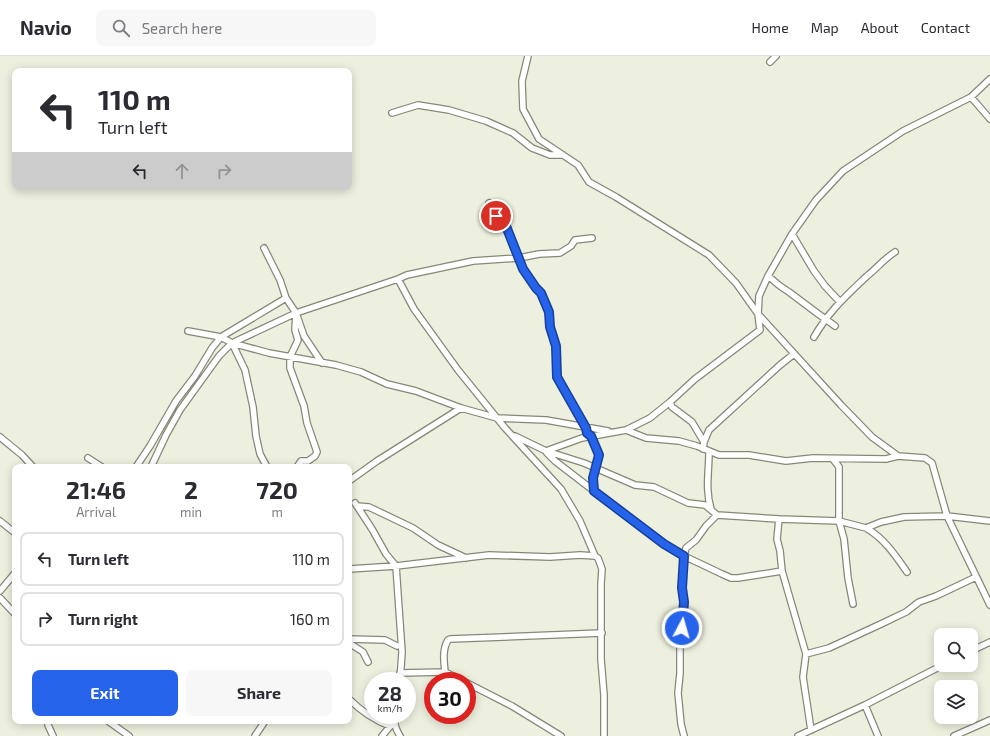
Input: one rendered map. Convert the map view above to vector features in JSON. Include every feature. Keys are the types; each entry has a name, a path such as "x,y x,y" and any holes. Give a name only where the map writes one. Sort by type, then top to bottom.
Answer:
{"street":[{"path":"528,56 522,81 524,109 539,139 578,165 588,182 634,208 709,255 736,283 758,314 841,405 872,437 898,456"},
{"path":"770,62 776,56"},
{"path":"546,451 591,436 626,430 650,418 670,402 695,378 760,330 758,314 759,296 768,276 792,234 816,200 843,171 903,131 971,97 990,79"},
{"path":"971,97 990,119"},
{"path":"392,113 418,105 449,110 486,121 513,133 532,148 550,155 563,155"},
{"path":"489,203 496,216 506,226 523,269 541,293 549,312 550,327 556,346 557,377 586,428 587,433 591,436 599,455 593,478 594,491"},
{"path":"792,234 814,271 825,286 840,302"},
{"path":"152,464 166,434 180,410 219,356 232,342 296,313 407,275 473,261 519,258 539,254 560,253 571,246 575,240 592,238"},
{"path":"264,248 280,280 286,298 296,313 304,336 322,363"},
{"path":"814,337 840,302 884,260 895,252"},
{"path":"768,276 836,326"},
{"path":"398,279 425,326 497,418 561,489 580,521 596,556 600,561 602,569 604,736"},
{"path":"138,464 176,401 195,376 212,348 221,338 286,298"},
{"path":"296,313 295,330 298,340 290,357 290,368 304,406 307,423 317,452 315,456 308,461 301,461 299,464"},
{"path":"188,331 221,338 269,353 361,372 387,384 416,391 461,408 497,418 546,420 613,433"},
{"path":"232,342 245,370 253,407 260,454 265,464"},
{"path":"704,442 709,430 780,364 794,354"},
{"path":"670,402 672,407 692,422 704,442 706,450 708,500 711,510"},
{"path":"352,479 377,461 461,408"},
{"path":"626,430 646,438 679,441 719,455 749,455 786,461 813,458 886,459 898,456 925,458 932,463 947,516 976,577 988,594 990,605"},
{"path":"511,434 546,451 596,468 635,485 654,487 688,503 705,505 717,515 839,521 866,528 875,533 886,544 907,572"},
{"path":"0,437 22,455 30,464"},
{"path":"546,451 555,461 594,491 664,544 684,556 731,578 782,571"},
{"path":"88,458 97,464"},
{"path":"833,459 839,467 839,521 844,539 847,572 853,604"},
{"path":"400,672 402,652 396,566 386,554 356,504 369,507 413,528 438,545 466,558"},
{"path":"684,736 681,724 678,693 680,673 680,638 684,619 682,588 684,556 686,548 696,540 706,526 717,515"},
{"path":"866,528 880,522 904,517 947,516 990,521"},
{"path":"779,519 777,539 782,571 806,654 803,677 811,730"},
{"path":"0,521 12,531"},
{"path":"352,569 396,566 489,556 596,556"},
{"path":"0,591 12,577"},
{"path":"806,654 829,648 906,612 919,602 936,596 976,577"},
{"path":"0,598 12,611"},
{"path":"445,672 443,660 444,648 450,639 602,634"},
{"path":"352,639 385,640 397,646"},
{"path":"978,648 990,642"},
{"path":"352,645 363,652 368,662"},
{"path":"798,736 865,705 934,670"},
{"path":"476,688 512,706 561,736"},
{"path":"352,702 364,713"},
{"path":"865,705 878,736"},
{"path":"954,736 990,720"},
{"path":"48,724 53,736"},
{"path":"112,724 129,736"},
{"path":"254,736 263,724"},
{"path":"382,736 392,724 400,736"}],"route":[{"path":"496,216 506,226 523,269 541,293 549,312 550,327 556,346 557,377 586,428 587,433 596,444 599,455 593,478 594,491 606,502 664,544 684,556 682,588 684,619 682,628"}]}
